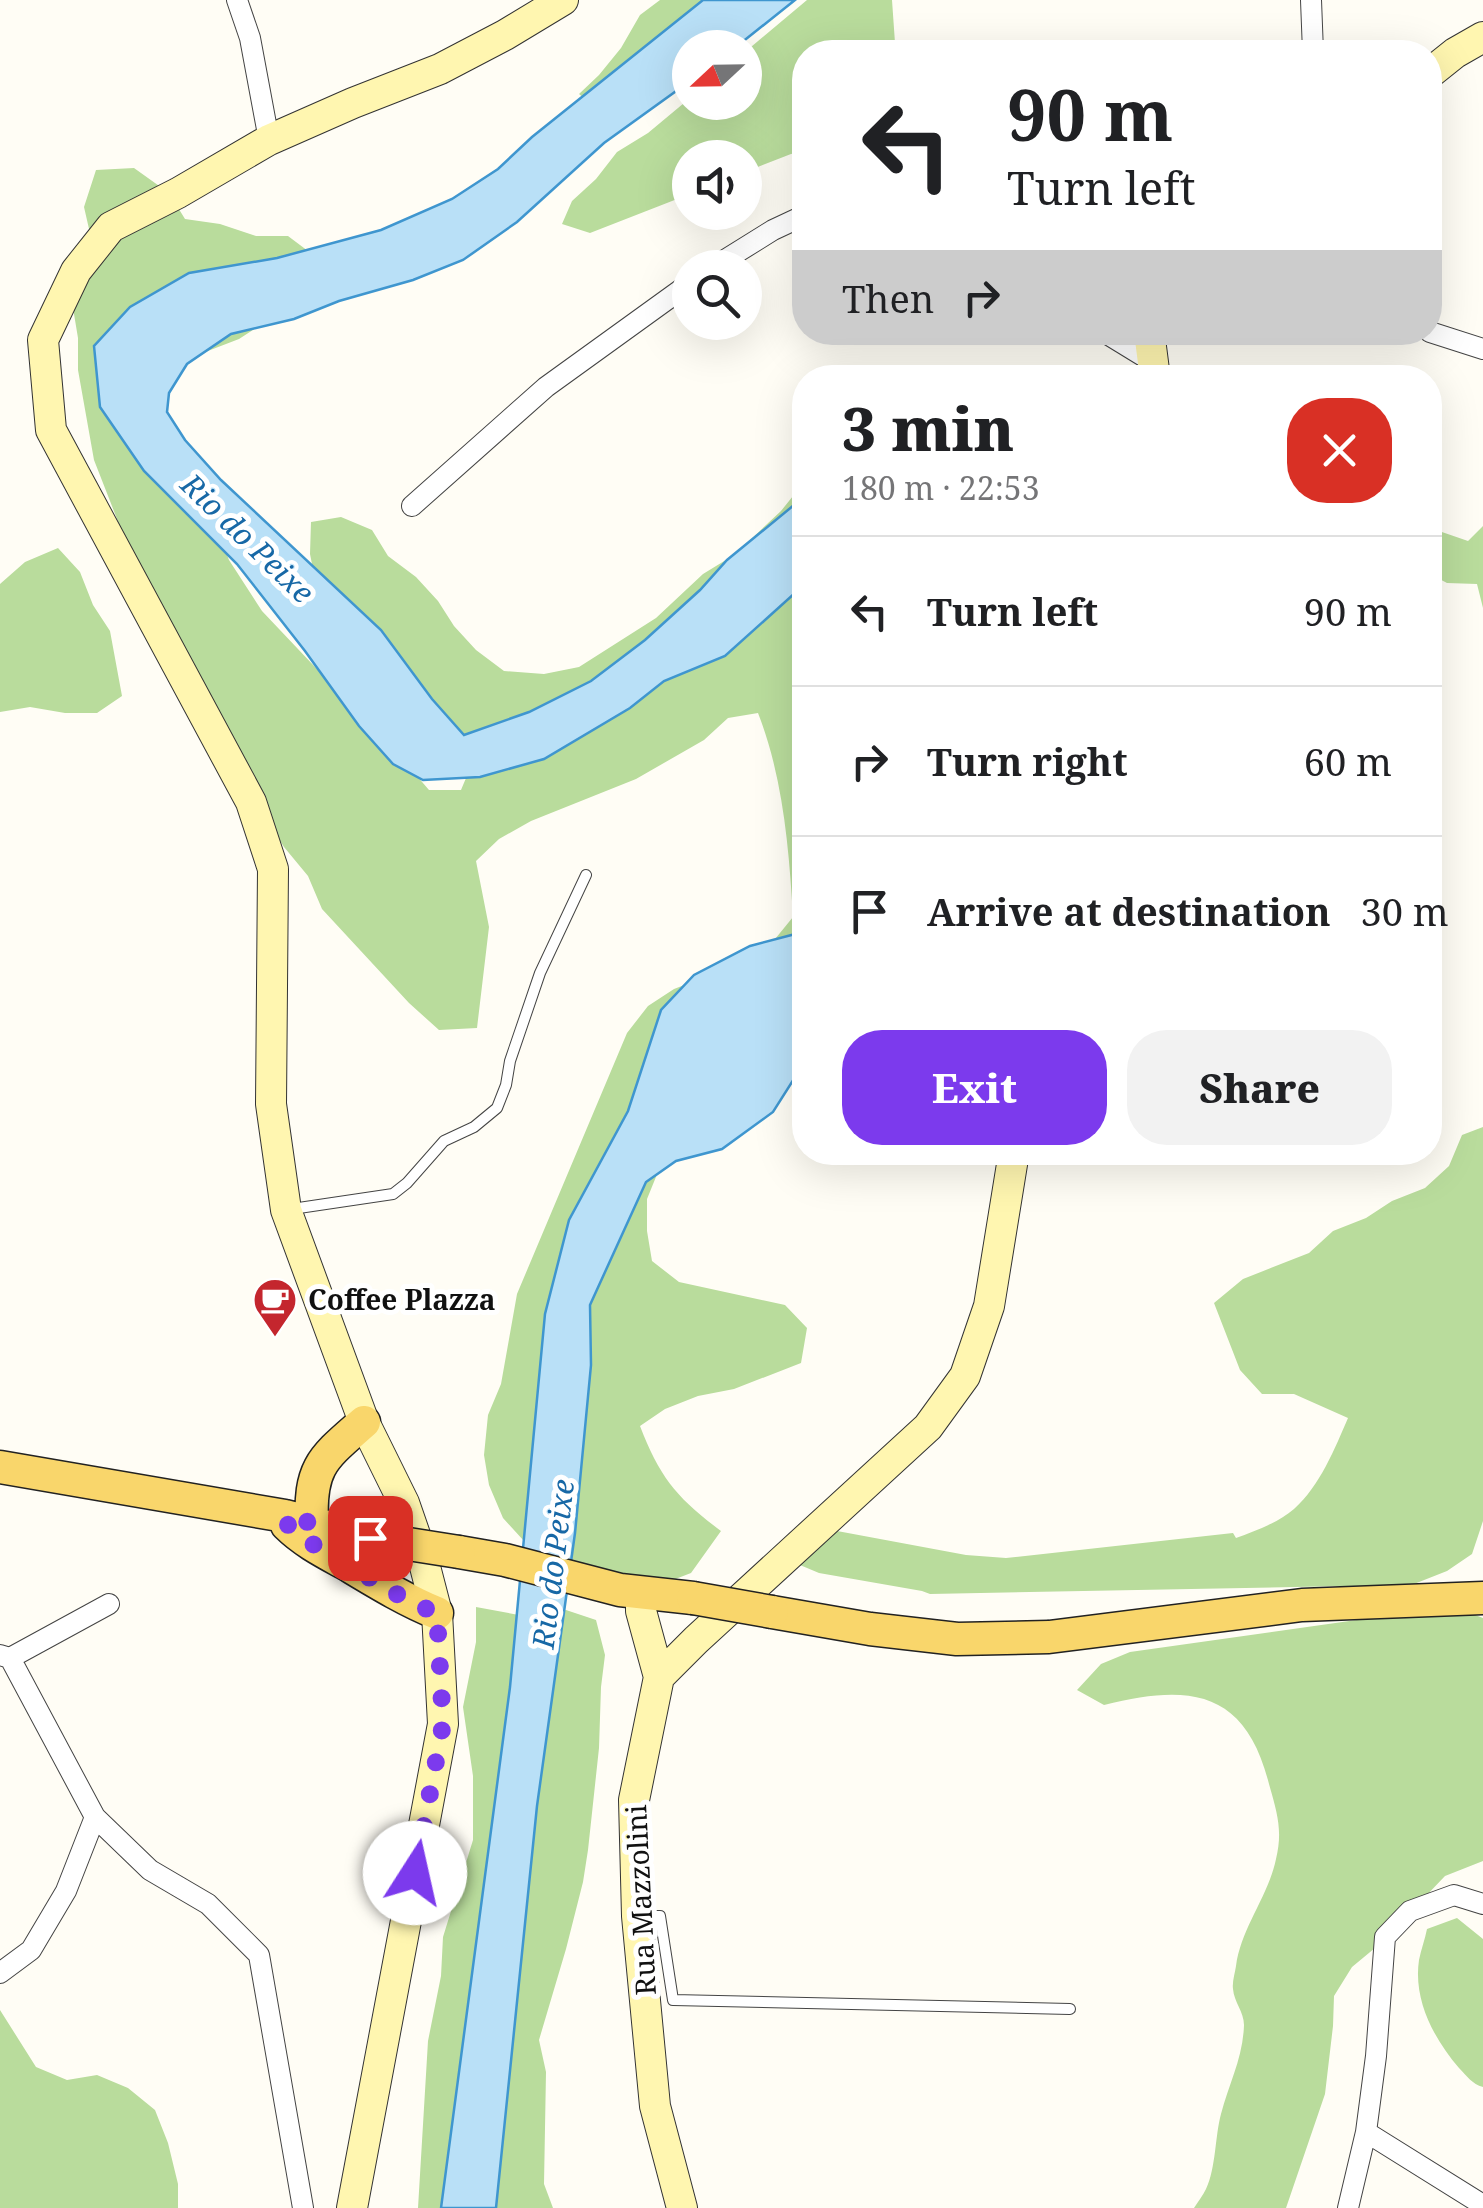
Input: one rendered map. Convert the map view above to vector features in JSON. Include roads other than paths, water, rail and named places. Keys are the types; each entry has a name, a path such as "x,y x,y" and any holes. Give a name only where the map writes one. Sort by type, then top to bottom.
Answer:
{"main road":[{"path":"298,1520 312,1482 330,1452 364,1422"},
{"path":"0,1467 505,1560 630,1592 693,1598 870,1629 957,1639 1049,1637 1302,1605 1483,1598"},
{"path":"298,1520 286,1523 306,1540 412,1603 437,1613"}],"street":[{"path":"237,0 250,38 268,140"},
{"path":"352,2208 443,1724 437,1613 404,1504 364,1422 286,1210 272,1104 272,869 251,802 51,430 43,340 76,272 111,227 268,140 440,69 506,36 562,0"},
{"path":"1311,0 1313,40"},
{"path":"1442,63 1483,37"},
{"path":"740,250 792,221"},
{"path":"412,506 546,387 672,296"},
{"path":"1442,336 1483,349"},
{"path":"1130,345 1154,357"},
{"path":"659,1678 928,1427 964,1376 989,1306 1012,1165"},
{"name":"Rua Mazzolini","path":"630,1592 641,1611 659,1678 634,1800 638,1916 655,2106 682,2208"},
{"path":"109,1604 5,1656 95,1817 150,1870 208,1904 259,1955 302,2208"},
{"path":"0,1974 31,1950 66,1891 95,1817"},
{"path":"1348,2208 1366,2132 1384,1937 1410,1911 1454,1895 1483,1904"},
{"path":"1366,2132 1483,2205"}],"lane":[{"path":"286,1210 393,1194 444,1141 474,1127 497,1108 540,973 586,875"},
{"path":"638,1916 660,1916 673,2000 1070,2009"}],"water":[{"name":"Rio do Peixe","path":"703,0 795,0 757,30 672,30 672,94 604,143 517,222 463,260 294,319 231,334 187,364 169,393 167,412 185,440 221,480 381,630 464,735 529,712 591,681 645,640 727,560 792,507 792,596 725,656 664,681 630,708 544,759 480,777 423,780 393,764 359,726 237,564 144,471 100,407 94,346 130,307 189,273 277,258 381,230 452,199 498,169 532,137"},
{"name":"Rio do Peixe","path":"792,935 792,1082 773,1112 722,1149 676,1161 646,1182 590,1305 591,1365 575,1533 537,1806 496,2208 441,2208 510,1687 545,1314 569,1220 628,1111 661,1010 694,975 750,946"}],"place":[{"name":"Coffee Plazza","path":"275,1338"}]}
